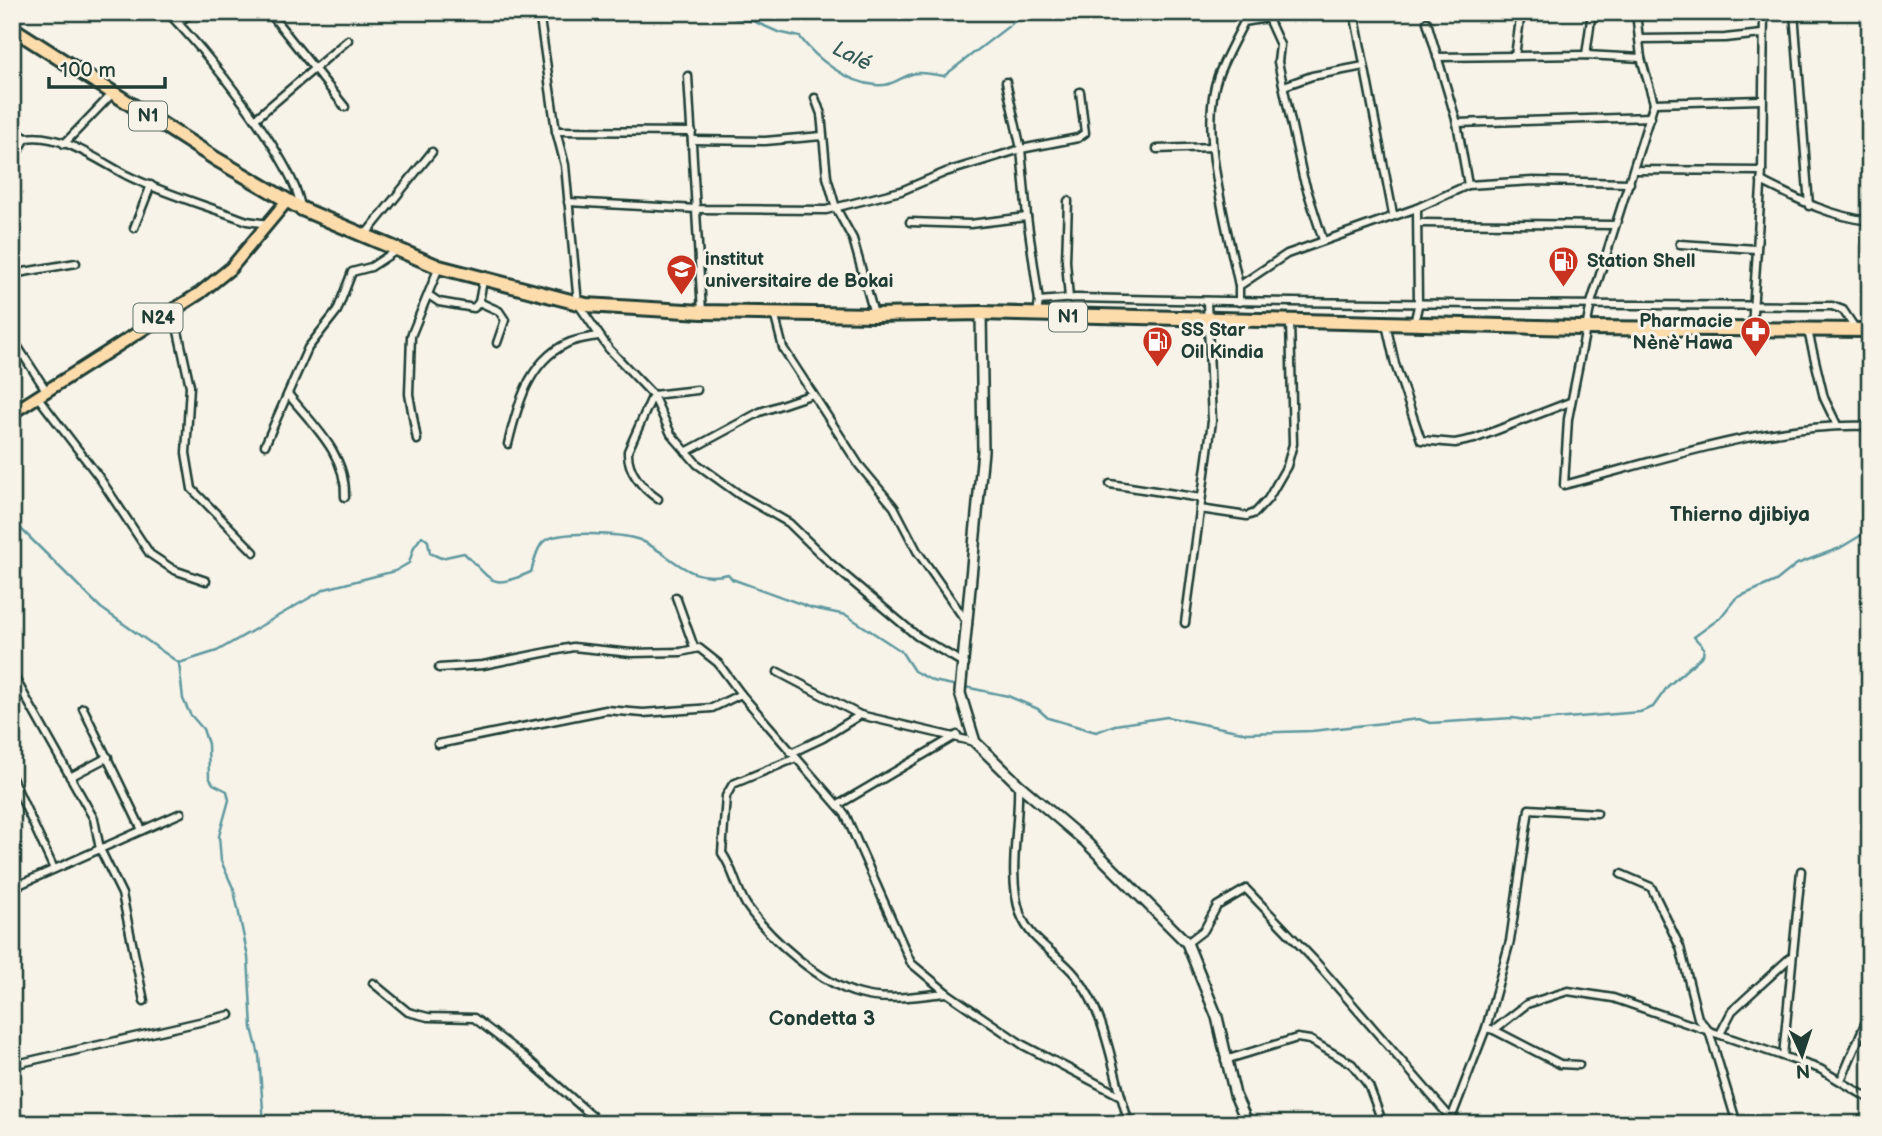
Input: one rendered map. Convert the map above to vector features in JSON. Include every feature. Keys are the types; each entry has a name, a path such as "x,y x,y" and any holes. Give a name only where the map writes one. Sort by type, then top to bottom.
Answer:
{"highway":[{"name":"N1","path":"12,28 286,202 363,237 439,267 483,281 578,303 702,312 874,315 981,313 1585,328 1863,330"}],"main road":[{"name":"N24","path":"12,413 200,293 231,268 286,202"}],"street":[{"path":"167,12 255,118 299,191 302,209"},
{"path":"178,23 191,12"},
{"path":"269,12 345,107"},
{"path":"274,19 280,12"},
{"path":"540,12 556,131 565,165 578,303 597,336 653,395 671,434 697,464 740,495 789,523 830,563 917,636 964,664"},
{"path":"1354,12 1393,214"},
{"path":"1515,56 1521,12"},
{"path":"1586,55 1592,12"},
{"path":"1636,12 1641,58 1654,103 1630,183 1614,225 1585,328 1570,402 1564,485 1725,443 1838,425 1870,426"},
{"path":"1752,330 1762,171 1764,12"},
{"path":"1794,12 1809,206"},
{"path":"1239,302 1239,286 1212,147 1217,78 1244,22 1266,15 1280,45 1278,62 1303,177 1323,240"},
{"path":"1427,22 1457,123 1468,185"},
{"path":"1639,39 1725,38 1762,34"},
{"path":"255,118 348,40"},
{"path":"1437,57 1586,55 1641,58"},
{"path":"1283,86 1312,76 1364,66"},
{"path":"688,76 702,312"},
{"path":"1006,82 1021,149 1039,301 1037,316"},
{"path":"568,202 696,209 836,208 901,191 946,172 1021,149 1078,138 1085,133 1080,92"},
{"path":"64,144 113,93"},
{"path":"816,98 827,177 836,208 853,239 874,315"},
{"path":"1654,103 1761,100"},
{"path":"1457,123 1651,117"},
{"path":"12,129 26,138"},
{"path":"556,131 692,132"},
{"path":"1866,134 1870,202"},
{"path":"12,162 26,138 33,136 64,144 151,184 247,221 268,223"},
{"path":"692,140 765,141 822,136"},
{"path":"1157,149 1212,147"},
{"path":"363,237 432,152"},
{"path":"1634,170 1762,171"},
{"path":"1239,286 1287,254 1393,214 1417,208 1468,185 1534,181 1630,183"},
{"path":"1761,181 1809,206 1849,218 1870,221"},
{"path":"134,228 151,184"},
{"path":"1068,201 1066,261 1078,317"},
{"path":"1414,324 1418,306 1417,208"},
{"path":"910,222 970,224 1027,217"},
{"path":"1419,223 1614,225"},
{"path":"1680,244 1756,249"},
{"path":"265,445 308,348 337,311 352,272 371,267 397,250"},
{"path":"12,274 76,263"},
{"path":"418,440 409,394 408,354 411,336 439,267"},
{"path":"429,296 439,302 474,308 479,302 483,281"},
{"path":"1039,301 1073,298 1418,306 1591,303 1832,306 1843,310 1863,330"},
{"path":"1185,622 1212,421 1206,301"},
{"path":"479,302 499,311 505,320 497,343"},
{"path":"169,311 176,322 190,386 186,453 192,489 254,552"},
{"path":"774,313 783,348 859,465 894,507 917,551 968,624"},
{"path":"975,742 960,693 983,451 981,313"},
{"path":"1200,509 1247,516 1255,513 1268,499 1287,466 1293,444 1290,320"},
{"path":"1386,323 1395,364 1421,440 1455,443 1474,439 1570,402"},
{"path":"1808,331 1824,398 1838,425"},
{"path":"508,444 520,397 544,359 569,342 597,336"},
{"path":"12,338 41,393 150,554 174,570 206,581"},
{"path":"653,395 697,390"},
{"path":"288,394 338,458 346,481 345,497"},
{"path":"686,452 760,412 813,394"},
{"path":"653,395 628,451 627,460 645,491 658,499"},
{"path":"1110,484 1201,498"},
{"path":"676,597 694,647"},
{"path":"439,668 483,665 573,647 631,653 681,652 699,648 718,663 741,694 845,814 911,963 947,993 1023,1045 1121,1096"},
{"path":"12,673 94,819 100,849 122,894 144,1001"},
{"path":"778,673 860,715 957,735 975,742 1018,784 1086,842 1187,943 1217,1017 1235,1095 1248,1124"},
{"path":"438,744 606,710 643,713 712,708 741,694"},
{"path":"83,708 142,830"},
{"path":"860,715 793,755 733,784 726,796 722,853 733,869 746,904 771,936 835,985 862,995 947,993"},
{"path":"838,806 957,735"},
{"path":"70,777 108,757"},
{"path":"12,778 54,869"},
{"path":"1018,784 1015,853 1020,912 1033,938 1062,961 1096,1006 1129,1124"},
{"path":"1187,943 1204,930 1217,906 1246,889 1314,960 1452,1122 1486,1028 1510,941 1529,809 1597,813"},
{"path":"12,888 181,813"},
{"path":"1783,1056 1801,872"},
{"path":"1621,874 1651,887 1681,947 1698,1018 1709,1031 1737,1124"},
{"path":"1720,1034 1732,1011 1792,957"},
{"path":"373,983 408,1012 428,1017 474,1018 525,1057 592,1116 596,1124"},
{"path":"1494,1030 1527,1004 1568,991 1613,998 1783,1056 1841,1080 1870,1099"},
{"path":"1841,1080 1870,1012"},
{"path":"12,1065 230,1015"},
{"path":"1486,1028 1560,1064 1579,1065"},
{"path":"1225,1060 1297,1038 1310,1040 1352,1064 1369,1086 1383,1124"}],"waterway":[{"name":"Lalé","path":"694,12 753,21 778,32 800,37 815,54 844,75 865,83 881,85 915,73 944,76 1027,12"},
{"path":"12,520 101,608 179,663 183,699 190,714 203,729 208,744 209,777 213,784 227,791 229,800 219,836 221,861 234,890 248,957 252,1028 259,1055 264,1124"},
{"path":"965,687 1008,696 1038,709 1048,718 1096,732 1115,725 1167,717 1247,733 1312,731 1419,719 1430,723 1513,718 1530,721 1640,712 1653,707 1668,686 1703,655 1704,648 1694,637 1720,618 1736,598 1776,581 1797,564 1840,548 1870,530"},
{"path":"179,663 217,651 325,589 395,571 409,563 414,547 422,536 428,541 430,553 441,558 464,553 488,577 500,582 531,572 537,552 543,542 550,538 590,534 640,540 691,572 714,576 728,574 732,579 812,608 846,615 901,651 914,671 933,681 958,686"}],"place":[{"name":"Station Shell","path":"1564,288"},
{"name":"institut universitaire de Bokai","path":"682,297"},
{"name":"Pharmacie Nènè Hawa","path":"1756,359"},
{"name":"SS Star Oil Kindia","path":"1158,368"}],"district":[{"name":"Thierno djibiya","path":"1740,514"},
{"name":"Сondetta 3","path":"822,1018"}]}
